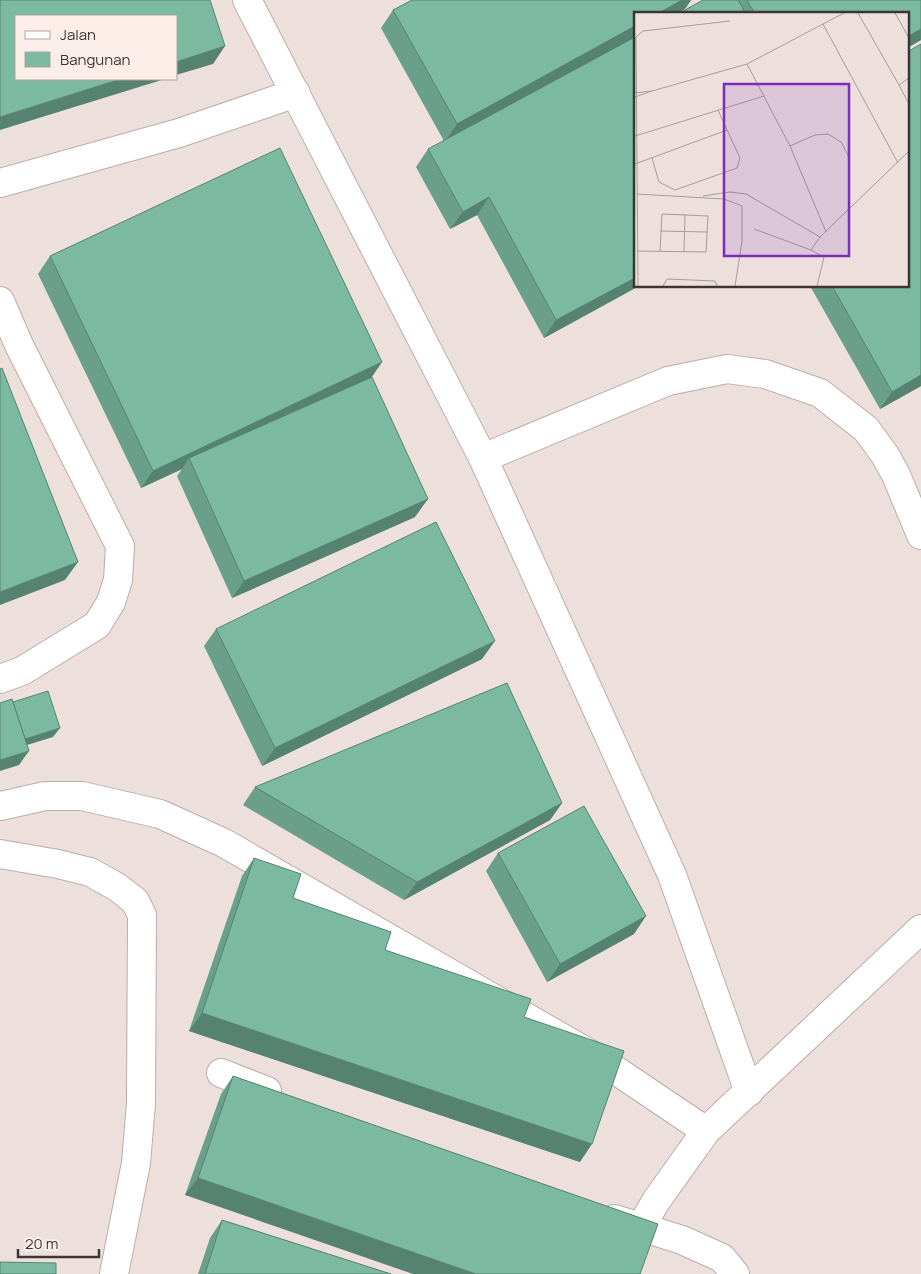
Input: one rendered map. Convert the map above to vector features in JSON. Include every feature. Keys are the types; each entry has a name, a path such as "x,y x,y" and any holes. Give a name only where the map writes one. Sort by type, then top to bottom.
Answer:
{"street":[{"path":"247,0 483,458 672,875 749,1092"},
{"path":"0,183 179,134 296,93"},
{"path":"0,301 9,349 120,546 118,580 111,602 97,625 22,671 0,679"},
{"path":"483,458 668,381 727,369 765,374 820,393 866,429 886,455 921,535"},
{"path":"0,806 45,796 82,796 160,814 224,843 602,1061 706,1131"},
{"path":"0,854 58,864 90,872 117,887 135,901 142,915 142,1103 136,1163 114,1274"},
{"path":"641,1227 656,1201 706,1131 921,929"},
{"path":"221,1073 293,1101"},
{"path":"593,1213 682,1240 722,1258 735,1274"}],"building":[{"path":"0,0 210,0 225,46 178,61 178,15 15,15 15,80 118,80 0,117"},
{"path":"412,0 682,0 661,12 634,12 634,27 457,124 393,10"},
{"path":"703,0 738,0 745,12 682,12"},
{"path":"747,0 921,0 921,29 908,36 908,12 754,12"},
{"path":"634,38 634,279 556,320 489,197 463,212 428,149"},
{"path":"921,44 921,375 892,392 833,288 908,288 908,51"},
{"path":"280,148 382,362 153,471 50,256"},
{"path":"2,368 78,562 0,592 0,369"},
{"path":"372,377 428,499 244,581 189,458"},
{"path":"436,522 495,641 275,748 216,629"},
{"path":"507,683 562,803 417,882 255,787"},
{"path":"48,691 60,728 25,739 13,702"},
{"path":"12,699 29,751 0,760 0,703"},
{"path":"584,806 646,916 560,964 498,853"},
{"path":"254,858 301,874 293,898 391,932 385,950 531,999 524,1017 624,1051 592,1144 202,1013"},
{"path":"233,1076 658,1224 640,1274 476,1274 198,1178"},
{"path":"222,1220 391,1274 205,1274"},
{"path":"0,1262 56,1263 56,1274 0,1274"}]}
